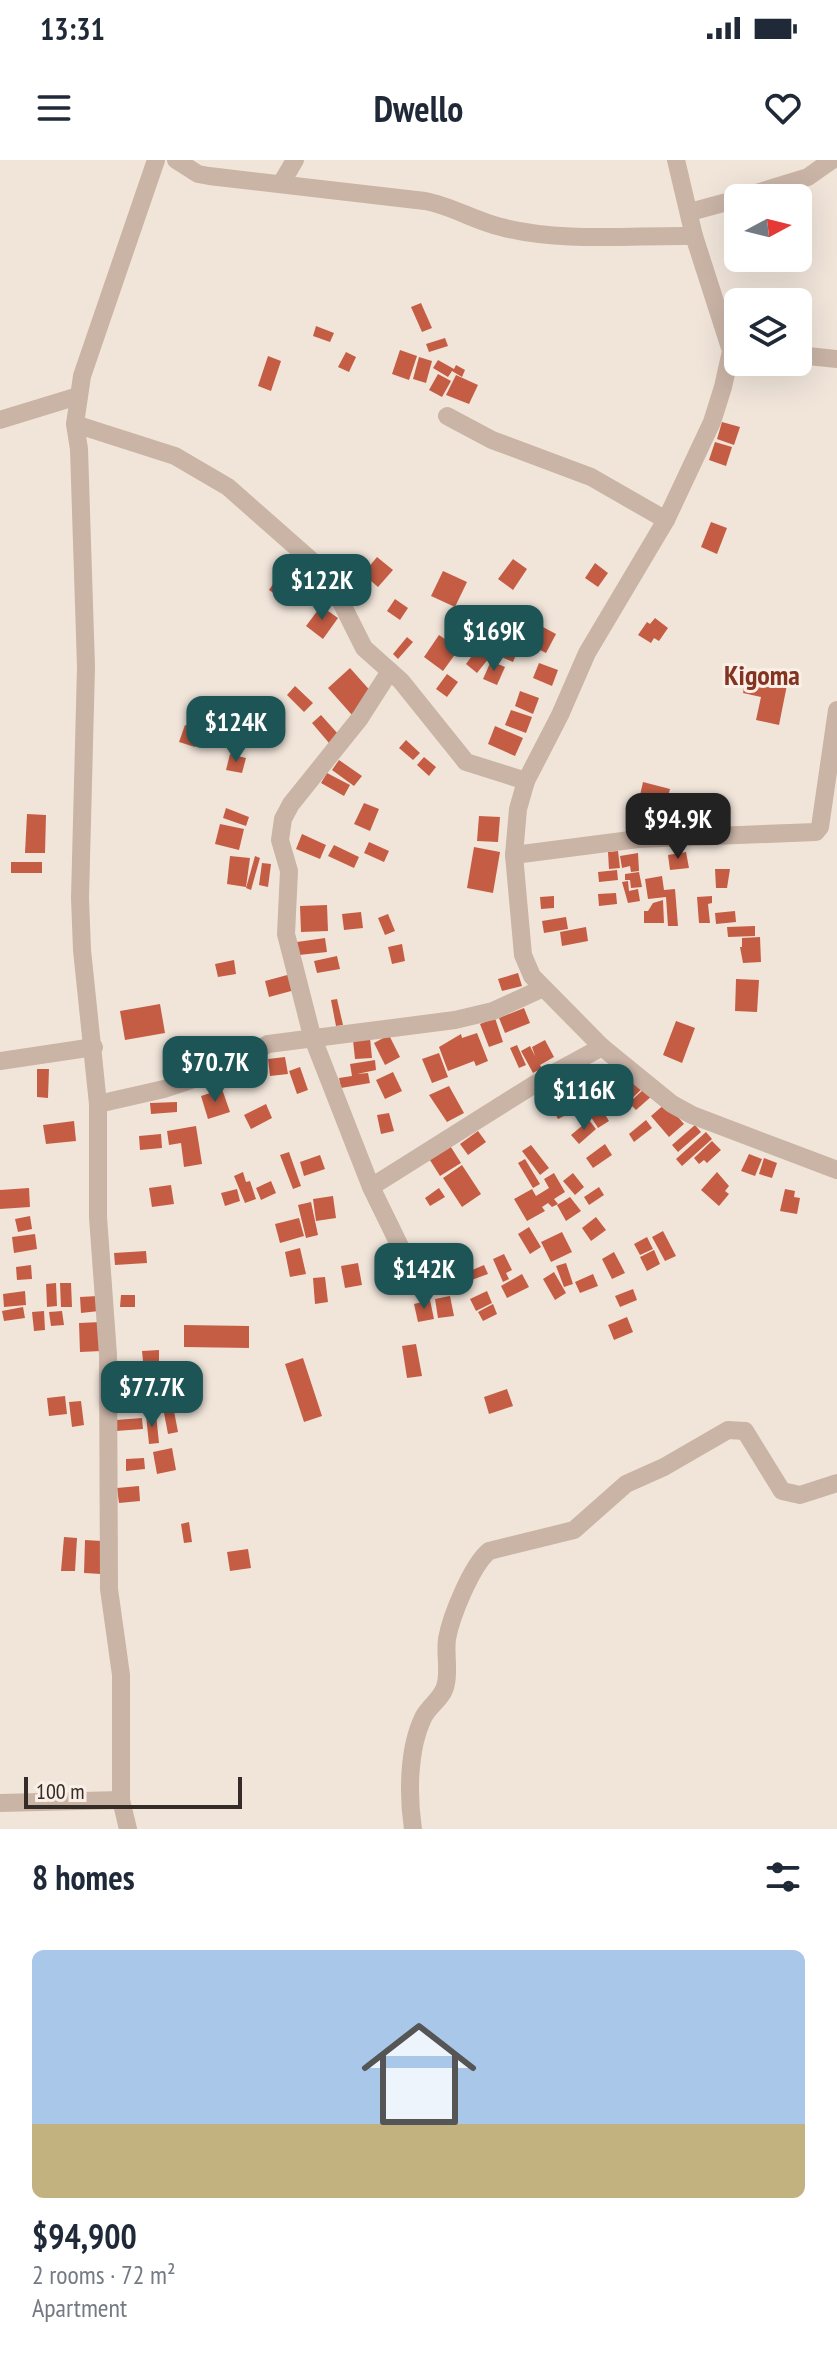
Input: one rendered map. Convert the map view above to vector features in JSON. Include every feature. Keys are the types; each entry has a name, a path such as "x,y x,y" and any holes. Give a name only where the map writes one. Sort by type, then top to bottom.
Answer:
{"street":[{"path":"128,1829 121,1800 121,1675 109,1589 108,1355 98,1217 98,1104 82,950 80,898 86,667 79,449 75,424 78,396 156,160"},
{"path":"176,160 198,174 425,201 450,206 500,227 544,234 694,236"},
{"path":"282,182 295,160"},
{"path":"676,160 694,236 724,322"},
{"path":"785,184 808,177 832,160"},
{"path":"690,212 724,202"},
{"path":"812,356 837,359"},
{"path":"726,376 712,422 666,520 587,653 526,781 518,809 514,855 523,955 541,989 602,1047 672,1104 692,1115 837,1170"},
{"path":"0,420 78,396"},
{"path":"447,416 492,440 591,477 666,520"},
{"path":"75,424 175,456 228,487 321,569 364,648 390,671 466,762 526,781"},
{"path":"390,671 360,718 291,804 283,819 280,840 289,871 286,934 312,1036 371,1187 411,1269"},
{"path":"514,855 638,839 816,832 831,787 837,710"},
{"path":"98,1104 164,1089 218,1071 268,1044 455,1020 493,1011 541,989"},
{"path":"0,1061 94,1047"},
{"path":"371,1187 543,1079 602,1047"},
{"path":"413,1829 416,1732 425,1713 443,1694 450,1625 479,1559 489,1551 574,1530 615,1491 728,1430 745,1431 782,1491 800,1495 837,1483"},
{"path":"0,1803 121,1800"}],"building":[{"path":"421,303 432,328 422,332 411,307"},
{"path":"316,326 334,333 330,342 313,336"},
{"path":"445,338 448,346 429,352 426,344"},
{"path":"400,350 417,356 409,380 392,374"},
{"path":"346,352 356,357 349,372 338,367"},
{"path":"268,356 281,361 271,391 258,386"},
{"path":"419,357 432,361 426,383 413,379"},
{"path":"438,360 454,369 456,365 465,370 462,377 452,371 448,377 433,368"},
{"path":"438,374 451,381 442,397 429,390"},
{"path":"456,375 478,385 469,404 446,395"},
{"path":"722,422 740,427 734,445 717,439"},
{"path":"715,442 732,447 726,466 709,460"},
{"path":"711,522 727,528 717,554 701,547"},
{"path":"377,557 393,570 378,587 363,574"},
{"path":"513,559 527,569 513,590 498,579"},
{"path":"595,563 608,573 598,587 585,578"},
{"path":"282,571 294,580 281,598 269,590"},
{"path":"443,571 467,582 455,607 431,596"},
{"path":"395,599 408,608 400,620 387,611"},
{"path":"321,606 338,618 323,639 306,626"},
{"path":"655,618 668,628 659,641 654,638 651,643 638,635 647,622 650,624"},
{"path":"541,626 556,634 546,653 530,645"},
{"path":"439,635 459,649 443,671 424,657"},
{"path":"407,637 413,642 398,659 393,654"},
{"path":"504,641 519,648 513,662 497,655"},
{"path":"477,649 489,658 477,673 466,664"},
{"path":"491,661 505,667 497,685 483,679"},
{"path":"539,663 558,670 552,686 533,678"},
{"path":"350,668 374,695 352,715 328,688"},
{"path":"747,672 788,680 779,725 756,720 761,697 743,693"},
{"path":"447,674 458,682 447,697 436,689"},
{"path":"295,686 313,703 304,712 287,695"},
{"path":"520,691 539,698 533,714 515,706"},
{"path":"248,703 264,714 254,727 239,716"},
{"path":"511,710 532,717 526,733 505,725"},
{"path":"321,715 339,735 329,743 312,723"},
{"path":"185,725 200,730 195,747 179,742"},
{"path":"495,726 523,738 515,756 488,744"},
{"path":"406,740 420,753 413,760 399,748"},
{"path":"230,754 246,758 242,773 226,770"},
{"path":"424,757 436,767 429,776 417,765"},
{"path":"339,760 362,776 354,786 332,770"},
{"path":"327,773 350,785 344,796 321,783"},
{"path":"643,782 670,789 664,812 644,811 646,806 638,804"},
{"path":"364,803 379,809 370,831 354,824"},
{"path":"707,803 708,823 686,824 685,804"},
{"path":"226,808 249,817 246,826 223,818"},
{"path":"27,814 46,815 45,853 25,853"},
{"path":"479,816 500,817 498,842 477,841"},
{"path":"220,824 244,829 239,850 215,844"},
{"path":"302,834 326,845 320,859 296,849"},
{"path":"369,842 389,851 384,862 364,853"},
{"path":"334,845 359,857 354,868 328,856"},
{"path":"474,847 500,852 493,893 467,888"},
{"path":"618,851 620,868 609,869 608,852"},
{"path":"686,852 689,868 670,870 668,855"},
{"path":"638,853 639,871 631,872 630,866 622,868 620,856"},
{"path":"230,856 250,858 246,887 227,884"},
{"path":"255,856 260,858 251,890 246,888"},
{"path":"11,862 42,862 42,873 11,873"},
{"path":"262,863 271,864 268,887 259,885"},
{"path":"715,869 730,869 727,888 716,888"},
{"path":"617,870 618,880 599,882 598,872"},
{"path":"639,872 642,887 631,888 625,874"},
{"path":"662,876 664,890 675,889 678,926 668,926 666,897 648,899 645,879"},
{"path":"628,881 629,891 638,889 640,901 628,903 622,882"},
{"path":"616,893 617,904 599,906 598,894"},
{"path":"554,896 554,908 541,909 540,897"},
{"path":"712,896 712,903 708,904 710,923 699,923 697,897"},
{"path":"663,900 664,923 644,923 644,911 648,911 653,903"},
{"path":"327,905 328,931 301,932 300,906"},
{"path":"735,911 736,922 716,924 715,913"},
{"path":"361,912 363,928 344,930 342,914"},
{"path":"388,914 395,931 385,935 378,918"},
{"path":"566,917 568,929 544,933 542,921"},
{"path":"755,926 755,936 728,937 727,927"},
{"path":"586,927 588,941 562,946 560,932"},
{"path":"760,937 761,962 743,963 742,938"},
{"path":"325,938 327,952 299,955 297,942"},
{"path":"402,944 405,961 392,964 388,947"},
{"path":"337,956 340,969 317,973 314,961"},
{"path":"234,960 236,974 218,977 215,964"},
{"path":"518,973 522,986 502,991 498,979"},
{"path":"291,974 295,990 269,997 265,981"},
{"path":"736,979 759,980 757,1012 735,1011"},
{"path":"337,999 343,1025 336,1026 331,1000"},
{"path":"160,1004 165,1033 125,1040 120,1011"},
{"path":"524,1008 530,1023 505,1033 499,1018"},
{"path":"495,1018 503,1042 489,1047 480,1024"},
{"path":"676,1021 695,1028 682,1063 663,1055"},
{"path":"477,1033 488,1061 476,1066 474,1061 448,1071 439,1047 461,1034 462,1038"},
{"path":"389,1035 400,1057 385,1065 374,1043"},
{"path":"370,1038 372,1058 355,1059 353,1040"},
{"path":"545,1040 554,1057 533,1073 521,1051 530,1046 535,1056 532,1047"},
{"path":"517,1045 526,1065 519,1068 510,1048"},
{"path":"439,1053 448,1077 432,1083 422,1059"},
{"path":"285,1057 288,1074 270,1076 268,1059"},
{"path":"375,1060 376,1070 357,1074 368,1073 370,1083 341,1088 339,1078 352,1076 350,1064"},
{"path":"300,1067 308,1090 297,1094 289,1071"},
{"path":"571,1068 579,1086 565,1092 557,1074"},
{"path":"37,1069 49,1069 48,1098 37,1097"},
{"path":"609,1070 616,1078 602,1089 595,1081"},
{"path":"630,1071 644,1087 628,1102 614,1087"},
{"path":"393,1072 402,1091 385,1099 376,1080"},
{"path":"449,1086 464,1113 447,1122 429,1095"},
{"path":"646,1087 653,1095 636,1110 629,1103"},
{"path":"222,1089 230,1112 208,1119 201,1096"},
{"path":"567,1097 574,1111 558,1119 551,1106"},
{"path":"177,1102 177,1112 151,1114 150,1103"},
{"path":"597,1102 609,1121 598,1128 586,1109"},
{"path":"666,1103 684,1124 669,1137 651,1116"},
{"path":"266,1104 272,1118 251,1129 244,1115"},
{"path":"389,1113 394,1131 381,1134 377,1115"},
{"path":"589,1120 596,1129 579,1144 571,1135"},
{"path":"646,1120 652,1128 634,1142 629,1134"},
{"path":"74,1121 76,1141 46,1144 43,1125"},
{"path":"695,1125 701,1132 678,1152 672,1145"},
{"path":"196,1126 202,1164 184,1167 181,1143 169,1145 167,1131"},
{"path":"478,1131 486,1142 468,1155 460,1144"},
{"path":"706,1132 712,1139 682,1166 676,1159"},
{"path":"161,1134 162,1148 140,1150 139,1136"},
{"path":"712,1141 721,1150 707,1163 704,1160 699,1164 694,1158"},
{"path":"449,1144 461,1163 440,1176 428,1157"},
{"path":"605,1144 612,1155 593,1168 586,1158"},
{"path":"531,1145 549,1168 540,1175 522,1151"},
{"path":"289,1152 301,1186 293,1189 280,1155"},
{"path":"749,1154 762,1159 755,1176 741,1171"},
{"path":"320,1155 325,1169 304,1176 300,1162"},
{"path":"764,1158 777,1163 772,1178 759,1174"},
{"path":"525,1159 540,1184 533,1188 518,1163"},
{"path":"462,1165 481,1194 462,1207 443,1178"},
{"path":"243,1172 246,1182 250,1181 256,1199 245,1203 234,1176"},
{"path":"717,1172 729,1186 725,1191 729,1194 719,1206 701,1190"},
{"path":"554,1173 565,1192 554,1199 558,1204 552,1207 548,1203 542,1207 545,1211 527,1221 514,1199 532,1189 536,1196 549,1188 544,1179"},
{"path":"573,1173 584,1187 575,1195 563,1181"},
{"path":"271,1181 276,1193 261,1200 256,1188"},
{"path":"171,1185 174,1204 152,1207 149,1188"},
{"path":"599,1187 604,1195 589,1205 584,1197"},
{"path":"29,1188 30,1207 0,1209 0,1190"},
{"path":"439,1188 445,1197 430,1206 425,1198"},
{"path":"237,1189 240,1201 225,1206 221,1193"},
{"path":"785,1189 795,1191 794,1197 800,1198 797,1214 780,1211"},
{"path":"333,1196 336,1218 316,1221 313,1199"},
{"path":"570,1197 581,1211 566,1221 557,1205"},
{"path":"311,1202 318,1235 306,1238 298,1205"},
{"path":"30,1216 32,1229 18,1232 15,1219"},
{"path":"596,1217 606,1230 591,1241 582,1228"},
{"path":"299,1218 304,1236 280,1243 275,1224"},
{"path":"529,1227 541,1247 530,1254 518,1234"},
{"path":"663,1231 676,1256 665,1261 652,1237"},
{"path":"562,1232 572,1252 551,1262 541,1242"},
{"path":"35,1234 37,1249 14,1253 12,1237"},
{"path":"647,1237 653,1249 640,1255 634,1244"},
{"path":"441,1244 445,1254 429,1260 425,1250"},
{"path":"300,1248 306,1274 290,1277 285,1252"},
{"path":"654,1250 660,1264 647,1271 640,1257"},
{"path":"146,1251 147,1263 115,1265 114,1253"},
{"path":"614,1252 625,1273 612,1279 602,1259"},
{"path":"504,1254 512,1270 506,1273 509,1279 503,1282 493,1259"},
{"path":"358,1263 362,1285 345,1288 341,1266"},
{"path":"566,1263 573,1284 564,1287 556,1266"},
{"path":"31,1265 32,1279 17,1280 16,1267"},
{"path":"484,1265 488,1274 466,1282 463,1274"},
{"path":"407,1269 415,1286 396,1295 388,1278"},
{"path":"554,1272 566,1293 555,1300 543,1279"},
{"path":"522,1274 529,1287 507,1298 501,1286"},
{"path":"593,1274 598,1286 580,1293 575,1282"},
{"path":"325,1277 328,1302 315,1304 313,1278"},
{"path":"56,1283 57,1306 47,1307 46,1284"},
{"path":"60,1283 71,1283 72,1307 61,1307"},
{"path":"633,1289 637,1300 620,1307 615,1296"},
{"path":"25,1291 26,1305 4,1307 3,1294"},
{"path":"487,1291 492,1303 476,1311 470,1299"},
{"path":"121,1295 135,1295 135,1307 120,1307"},
{"path":"98,1296 99,1311 81,1313 80,1297"},
{"path":"450,1296 454,1316 438,1318 435,1299"},
{"path":"430,1300 434,1319 418,1322 414,1304"},
{"path":"493,1304 497,1314 483,1321 478,1312"},
{"path":"23,1307 25,1318 4,1321 2,1311"},
{"path":"44,1311 45,1330 34,1331 32,1312"},
{"path":"62,1311 64,1325 51,1326 49,1312"},
{"path":"627,1317 633,1332 614,1340 608,1325"},
{"path":"101,1322 102,1351 80,1352 79,1323"},
{"path":"184,1325 249,1326 249,1348 184,1347"},
{"path":"416,1344 422,1376 407,1378 402,1346"},
{"path":"159,1350 159,1361 143,1361 142,1351"},
{"path":"303,1358 322,1416 304,1422 285,1364"},
{"path":"507,1389 513,1406 489,1414 484,1397"},
{"path":"65,1396 67,1414 49,1416 47,1398"},
{"path":"152,1396 153,1411 129,1412 128,1397"},
{"path":"81,1401 84,1425 72,1427 69,1402"},
{"path":"174,1411 178,1432 168,1434 164,1413"},
{"path":"156,1414 159,1443 149,1444 146,1415"},
{"path":"142,1418 143,1429 116,1431 116,1420"},
{"path":"172,1448 176,1470 157,1474 153,1452"},
{"path":"144,1458 145,1469 126,1471 126,1459"},
{"path":"139,1486 140,1501 119,1503 117,1488"},
{"path":"189,1522 192,1542 184,1543 181,1524"},
{"path":"64,1537 77,1538 75,1571 61,1571"},
{"path":"85,1540 102,1541 101,1574 84,1573"},
{"path":"248,1549 251,1568 230,1571 227,1552"}],"district":[{"name":"Kigoma","path":"762,675"}]}
